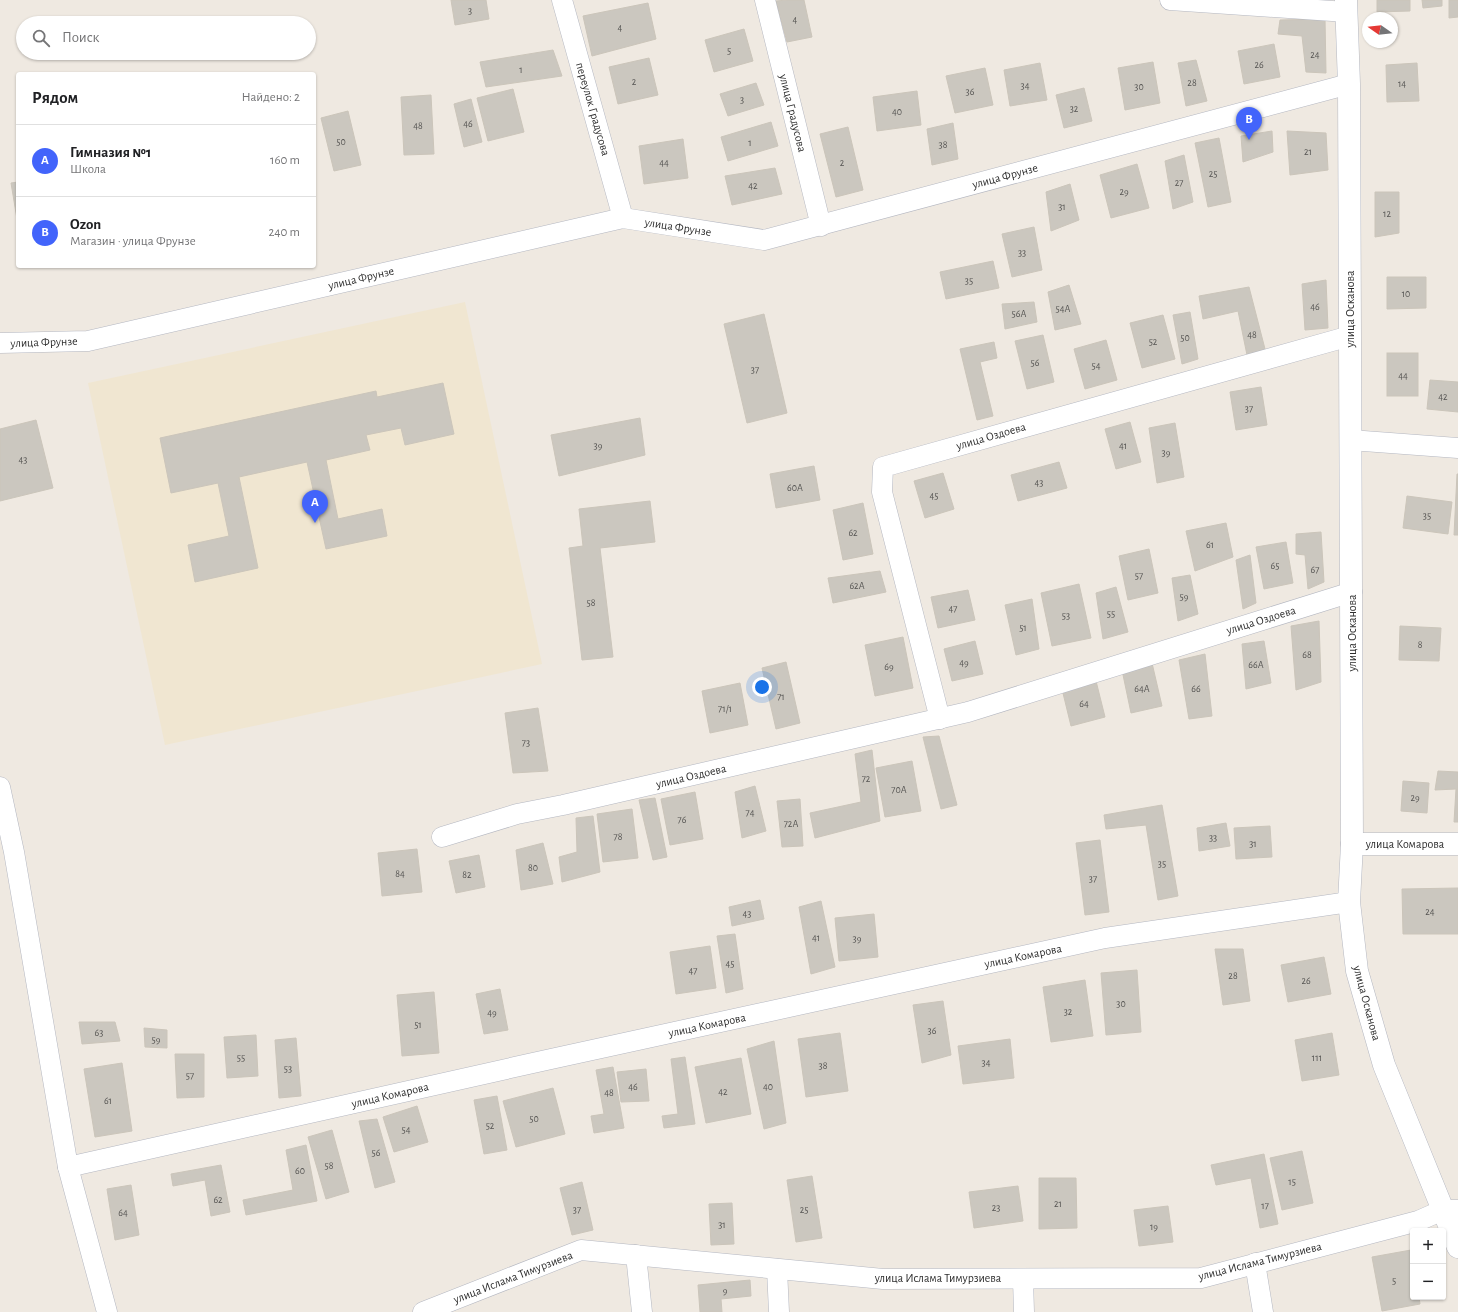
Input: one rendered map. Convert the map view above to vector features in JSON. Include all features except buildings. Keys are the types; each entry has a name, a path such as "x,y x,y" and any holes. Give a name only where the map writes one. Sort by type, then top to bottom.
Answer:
{"main road":[{"name":"улица Осканова","path":"1346,6 1349,84 1352,592 1352,844 1349,902 1357,971 1384,1065 1451,1210 1458,1247"},
{"name":"улица Комарова","path":"1352,844 1458,844"}],"street":[{"name":"переулок Градусова","path":"562,0 623,218"},
{"name":"улица Градусова","path":"764,0 821,226"},
{"path":"1170,0 1346,6"},
{"name":"улица Фрунзе","path":"0,343 88,340 623,218 764,240 1349,84"},
{"name":"улица Оздоева","path":"940,718 882,492 883,467 1350,336"},
{"path":"1350,440 1458,448"},
{"name":"улица Оздоева","path":"442,837 517,814 563,805 968,712 1352,592"},
{"path":"0,787 14,852 68,1167 107,1312"},
{"name":"улица Комарова","path":"68,1167 551,1059 1105,938 1349,902"},
{"name":"улица Ислама Тимурзиева","path":"423,1312 581,1250 883,1279 1201,1278 1451,1210"},
{"path":"636,1255 642,1312"},
{"path":"1255,1263 1263,1312"},
{"path":"777,1269 778,1312"},
{"path":"1023,1279 1024,1312"}],"shaded area":[{"path":"465,302 542,664 165,745 88,383"}],"place":[{"name":"Ozon","path":"1249,140"},
{"name":"Гимназия №1","path":"315,523"}]}
